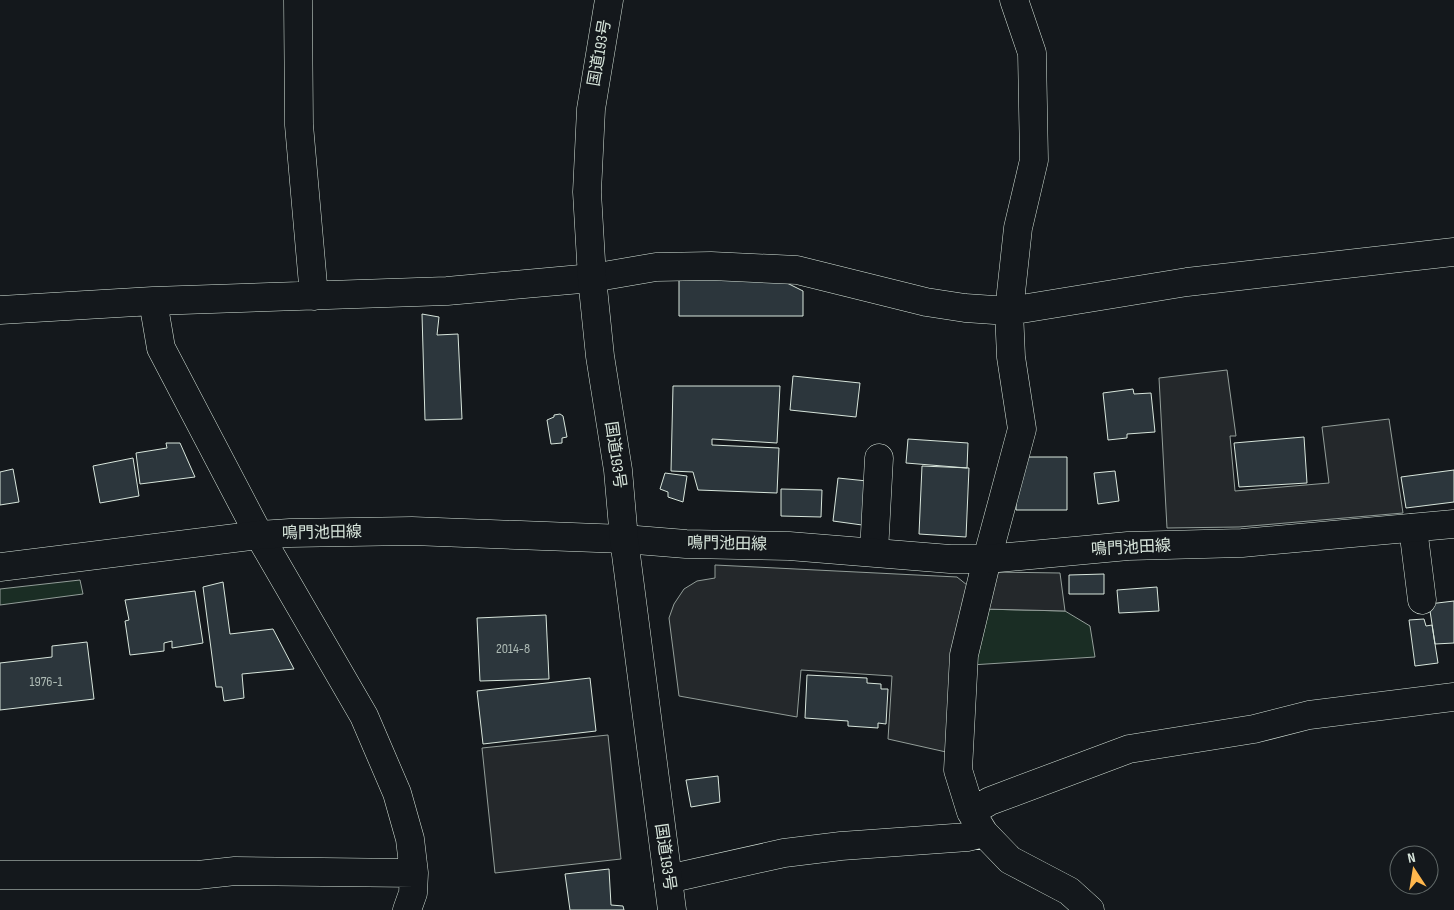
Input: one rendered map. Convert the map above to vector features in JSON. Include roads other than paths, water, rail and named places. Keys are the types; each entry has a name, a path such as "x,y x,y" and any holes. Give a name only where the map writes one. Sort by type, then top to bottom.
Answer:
{"main road":[{"path":"298,0 299,125 314,296"},
{"name":"国道193号","path":"609,0 591,109 587,192 592,278 600,356 618,470 624,539 672,910"},
{"path":"1014,0 1032,53 1034,160 1018,228 1009,311 1011,357 1022,429 987,559 964,655 958,770 977,823 1010,860 1069,891 1090,910"},
{"path":"0,310 153,301 446,291 592,278 656,267 711,266 797,270 926,302 965,308 1009,311 1186,282 1454,252"},
{"path":"153,301 161,348 259,535 364,716 397,793 410,839 414,873 413,893 407,910"},
{"path":"874,552 879,458"},
{"name":"鳴門池田線","path":"0,567 259,535 290,533 412,531 624,539 686,544 789,546 950,559 987,559 1128,546 1242,543 1454,524"},
{"path":"1413,528 1422,600"},
{"path":"668,879 784,853 841,846 968,837 990,801 1129,749 1254,729 1308,714 1454,697"},
{"path":"0,875 198,875 235,871 414,873"}]}
